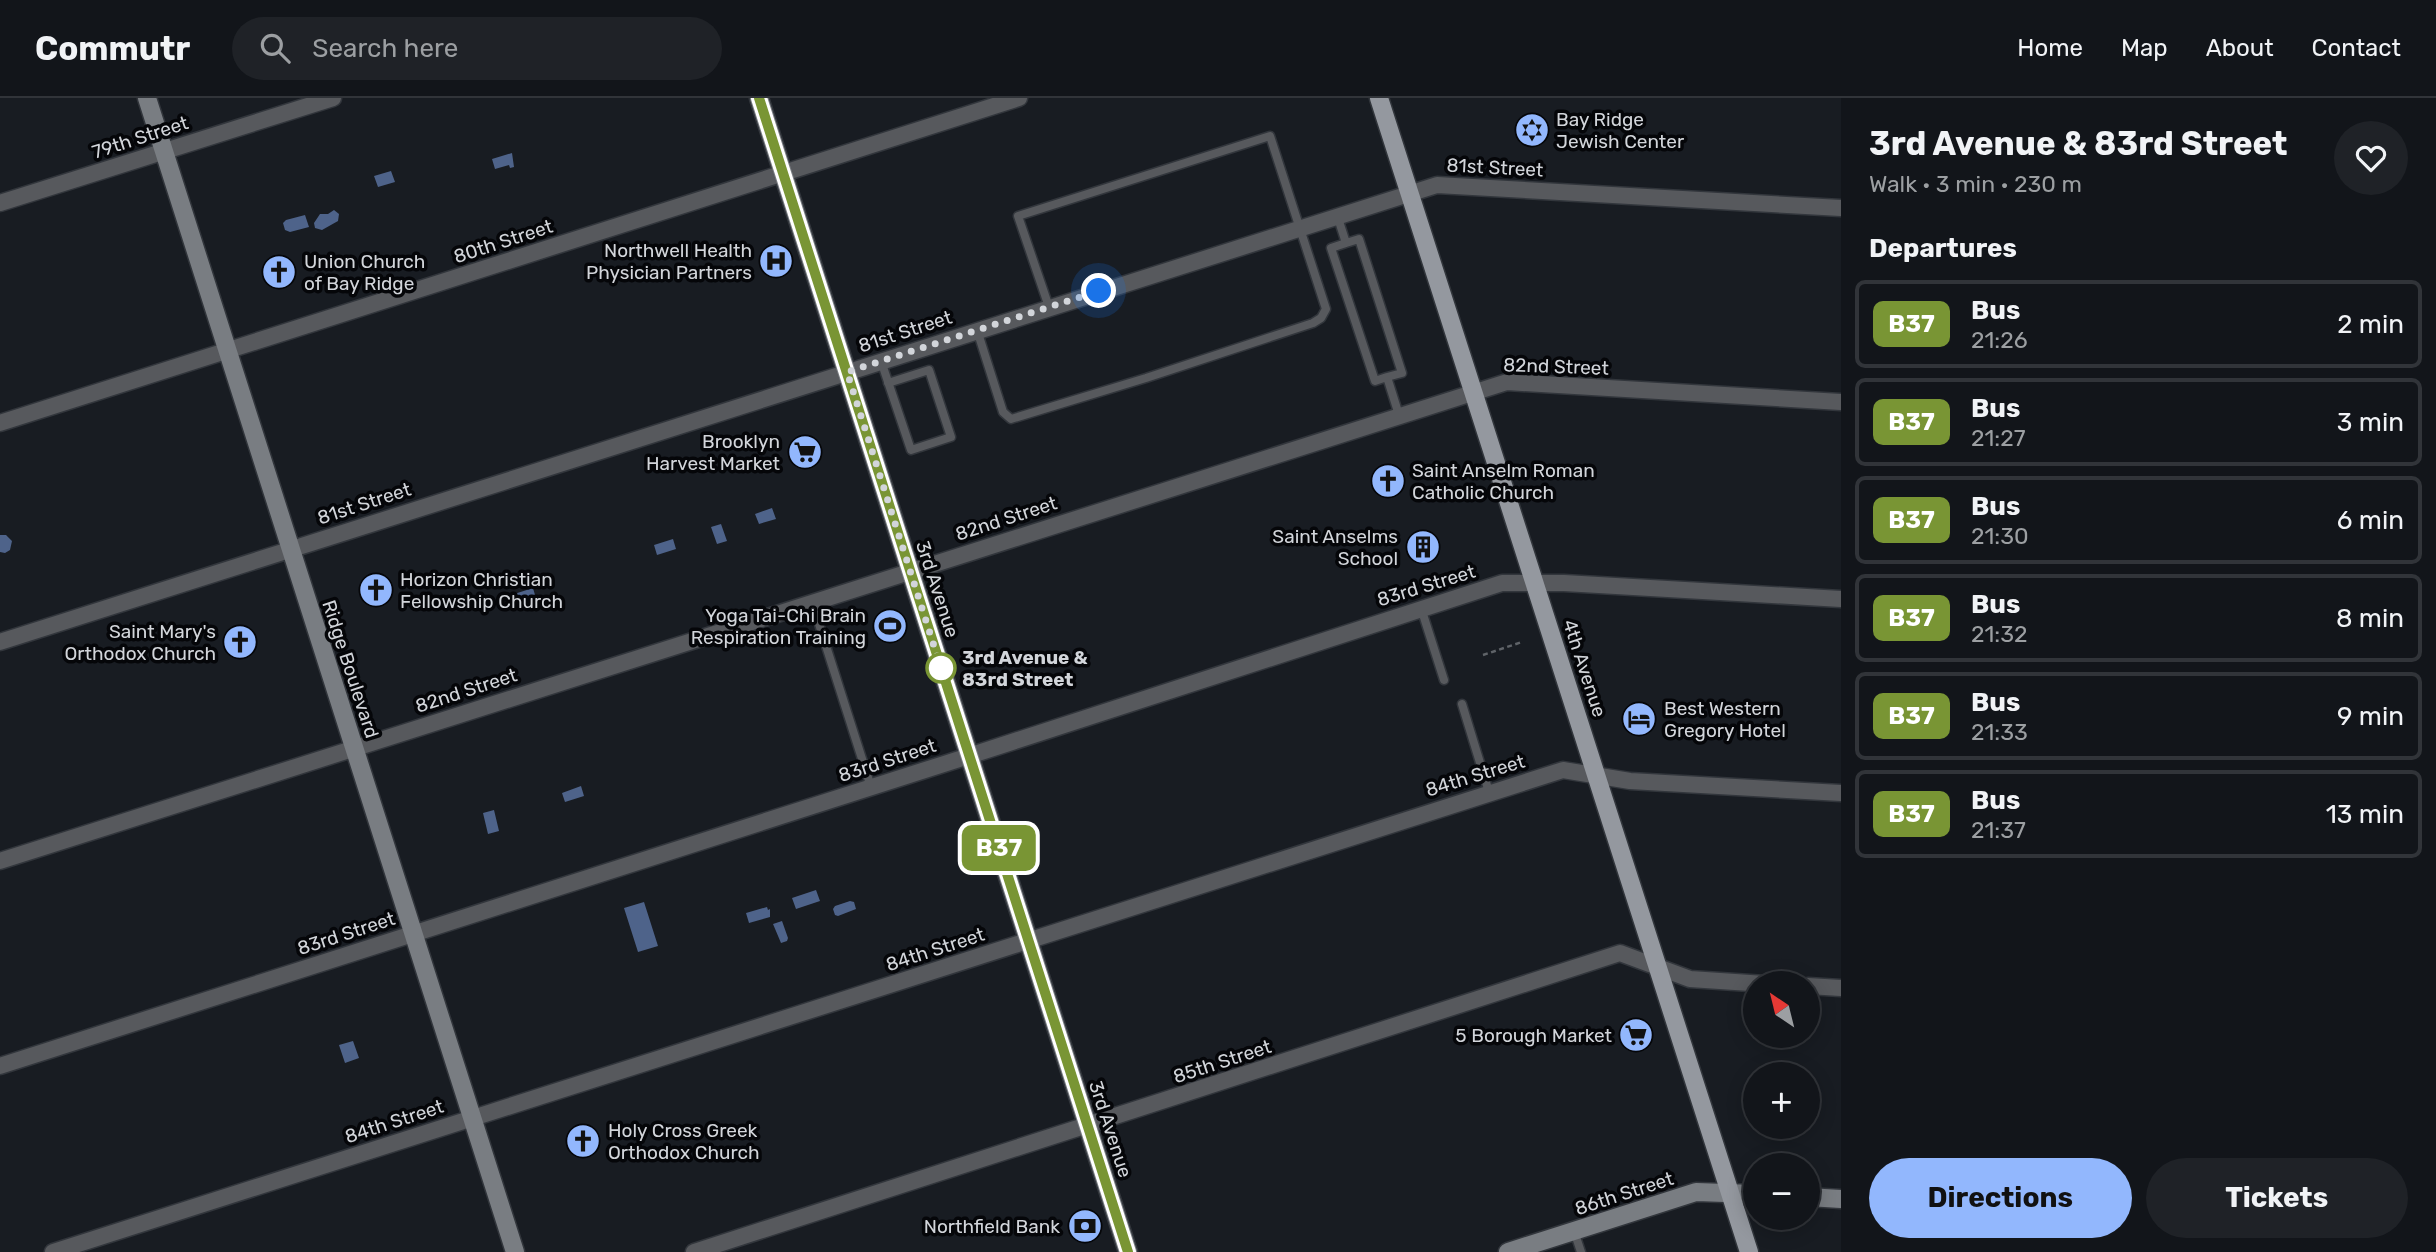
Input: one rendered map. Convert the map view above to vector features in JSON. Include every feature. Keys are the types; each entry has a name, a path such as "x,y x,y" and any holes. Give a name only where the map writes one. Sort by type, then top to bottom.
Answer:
{"main road":[{"name":"4th Avenue","path":"1379,98 1749,1252"}],"street":[{"name":"Ridge Boulevard","path":"147,98 515,1252"},
{"name":"79th Street","path":"0,203 332,98"},
{"name":"3rd Avenue","path":"759,98 1128,1252"},
{"name":"80th Street","path":"0,423 1019,98"},
{"name":"81st Street","path":"0,642 1437,185 1841,208"},
{"name":"82nd Street","path":"0,861 1507,382 1841,402"},
{"name":"83rd Street","path":"0,1066 1502,583 1841,599"},
{"name":"84th Street","path":"53,1252 1563,770 1630,781 1841,793"},
{"name":"85th Street","path":"694,1252 1088,1127 1620,953 1690,979 1743,983"},
{"path":"1820,987 1841,988"},
{"name":"86th Street","path":"1508,1252 1696,1192 1743,1194"},
{"path":"1820,1198 1841,1199"}],"lane":[{"path":"977,330 1003,412 1011,419 1212,358 1321,318 1326,309 1270,136 1018,216 1049,307"},
{"path":"1337,215 1346,243"},
{"path":"1359,239 1402,373 1375,381 1331,248 1346,243 1359,239"},
{"path":"881,361 888,383 911,450 951,437 929,370 888,383"},
{"path":"1387,377 1399,415"},
{"path":"812,602 871,787"},
{"path":"1420,608 1444,680"},
{"path":"1462,704 1489,792"},
{"path":"1574,1231 1581,1252"}],"path":[{"path":"1483,655 1522,642"}],"water":[{"path":"512,153 514,167 510,168 509,165 495,169 492,159"},
{"path":"391,171 395,182 378,187 374,176"},
{"path":"334,210 339,214 338,221 322,230 315,228 314,223 320,214 328,214"},
{"path":"305,215 309,227 290,232 285,230 283,223 286,220"},
{"path":"772,508 776,519 759,524 755,514"},
{"path":"721,524 727,541 717,544 711,527"},
{"path":"0,535 6,535 12,541 10,550 5,553 0,552"},
{"path":"673,539 676,549 657,555 654,545"},
{"path":"533,588 537,602 512,610 508,596"},
{"path":"581,786 584,796 565,802 562,793"},
{"path":"494,810 499,831 488,834 483,813"},
{"path":"816,890 820,901 796,909 792,898"},
{"path":"644,902 658,946 638,952 624,908"},
{"path":"854,902 856,909 835,915 835,906"},
{"path":"767,907 770,909 770,917 749,923 746,913"},
{"path":"782,921 788,938 781,943 773,924"},
{"path":"353,1041 359,1058 345,1063 339,1045"}],"bus line":[{"name":"B37","path":"759,98 1128,1252"}],"place":[{"name":"Bay Ridge Jewish Center","path":"1532,130"},
{"name":"Northwell Health Physician Partners","path":"776,261"},
{"name":"Union Church of Bay Ridge","path":"279,272"},
{"name":"Brooklyn Harvest Market","path":"805,452"},
{"name":"Saint Anselm Roman Catholic Church","path":"1388,481"},
{"name":"Saint Anselms School","path":"1423,547"},
{"name":"Horizon Christian Fellowship Church","path":"376,590"},
{"name":"Yoga Tai-Chi Brain Respiration Training","path":"890,626"},
{"name":"Saint Mary's Orthodox Church","path":"240,642"},
{"name":"3rd Avenue & 83rd Street","path":"941,668"},
{"name":"Best Western Gregory Hotel","path":"1639,719"},
{"name":"5 Borough Market","path":"1636,1035"},
{"name":"Holy Cross Greek Orthodox Church","path":"583,1141"},
{"name":"Northfield Bank","path":"1085,1226"}],"route":[{"path":"941,668 847,372 1099,291"}]}
